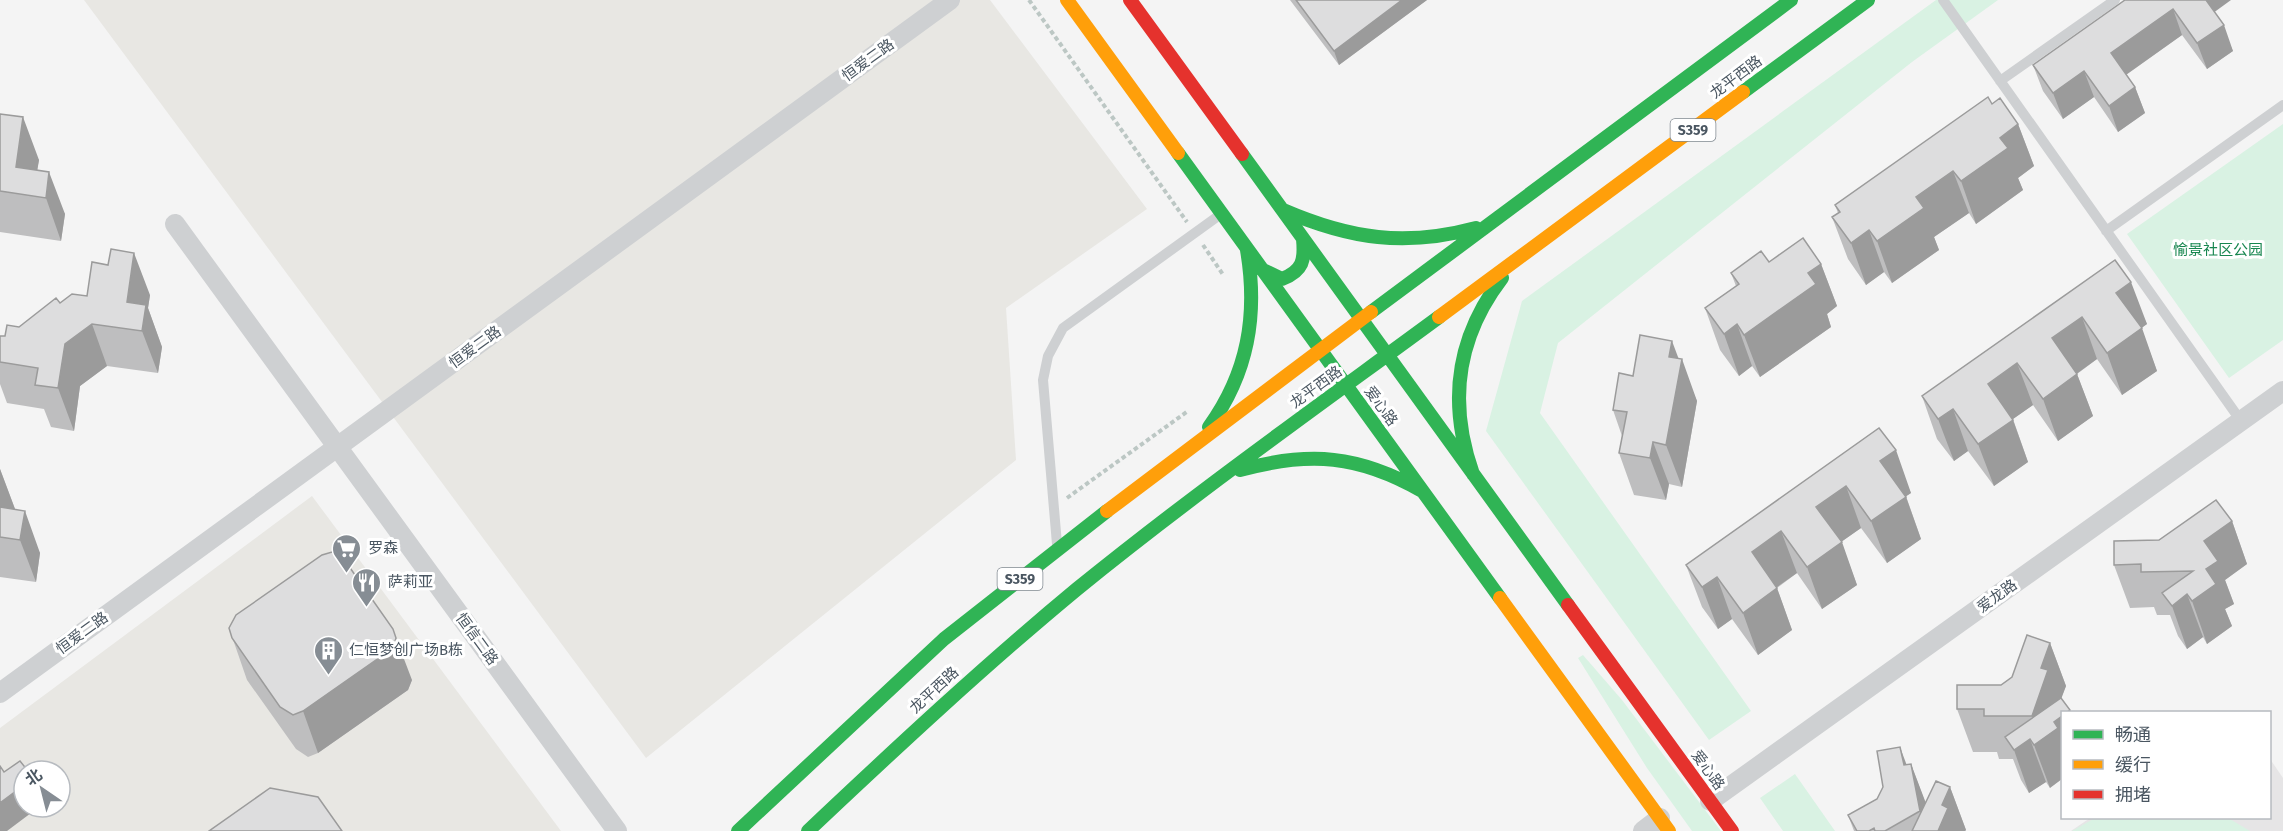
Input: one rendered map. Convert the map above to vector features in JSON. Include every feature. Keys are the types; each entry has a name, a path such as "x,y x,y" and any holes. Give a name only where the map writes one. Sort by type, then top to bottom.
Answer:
{"main road":[{"name":"爱心路","path":"1067,0 1665,825"},
{"name":"爱心路","path":"1130,0 1732,831"},
{"name":"龙平西路","path":"738,831 944,639 1057,549 1322,351 1774,7 1791,0"},
{"name":"龙平西路","path":"808,831 965,684 1079,588 1225,475 1868,0"},
{"path":"1283,210 1318,227 1349,236 1382,240 1451,236 1488,224"},
{"path":"1261,269 1282,279 1296,274 1306,260 1303,239"},
{"path":"1188,452 1218,416 1234,386 1245,357 1254,303 1252,276 1246,250"},
{"path":"1473,474 1459,420 1462,370 1469,340 1481,311 1497,284 1518,260"},
{"path":"1225,475 1264,462 1302,458 1338,459 1365,463 1393,472 1422,491"}],"street":[{"name":"恒爱二路","path":"0,693 950,0"},
{"name":"恒信二路","path":"175,224 617,831"},
{"name":"爱龙路","path":"1710,801 2283,390"},
{"path":"1643,831 1665,825"}],"lane":[{"path":"1943,0 2241,421"},
{"path":"2000,81 2115,0"},
{"path":"2106,231 2283,105"},
{"path":"1057,549 1043,380 1048,356 1063,328 1221,213"}],"shaded area":[{"path":"84,0 990,0 1147,209 1006,308 1016,460 646,758"},
{"path":"312,496 561,831 0,831 0,728"},
{"path":"2271,760 2283,778 2283,831 2071,831 2089,819 2271,819"}],"green space":[{"path":"1936,0 1998,0 1912,62 1558,343 1540,413 1751,711 1709,740 1486,431 1522,301"},
{"name":"愉景社区公园","path":"2283,124 2283,340 2229,378 2127,234"},
{"path":"1583,655 1622,700 1721,831 1692,831 1647,768 1578,658"},
{"path":"1795,774 1835,831 1783,831 1760,798"},
{"path":"2093,819 2230,819 2250,831 2072,831"}],"building":[{"path":"1296,0 1402,0 1334,51"},
{"path":"2125,0 2206,0 2224,25 2197,43 2173,9 2111,53 2135,87 2109,106 2084,71 2053,93 2033,65"},
{"path":"1988,97 1992,104 2000,98 2018,124 2000,138 2008,148 1961,181 1953,171 1916,197 1924,208 1877,241 1869,230 1851,243 1832,217 1840,212 1835,205"},
{"path":"0,114 23,117 16,167 49,172 46,198 0,191"},
{"path":"1803,238 1821,264 1808,273 1816,284 1744,335 1737,324 1724,334 1705,308 1739,284 1731,273 1761,251 1769,262"},
{"path":"111,249 134,253 127,302 146,305 142,331 92,324 65,344 58,388 35,385 38,368 0,362 0,336 5,336 7,325 19,327 56,298 60,303 72,294 87,296 92,262 108,265"},
{"path":"2115,260 2131,282 2116,293 2142,328 2107,353 2082,317 2052,338 2077,374 2043,399 2017,363 1988,384 2013,420 1978,444 1953,409 1938,419 1922,396"},
{"path":"1640,335 1672,341 1669,357 1682,359 1666,445 1653,442 1650,458 1619,453 1627,412 1613,410 1619,373 1633,376"},
{"path":"1879,428 1896,450 1880,461 1906,497 1871,521 1846,486 1816,507 1842,542 1807,567 1781,531 1752,552 1777,588 1743,613 1717,577 1702,587 1686,565"},
{"path":"2216,500 2232,521 2204,541 2218,561 2206,569 2216,584 2192,601 2187,594 2172,606 2162,593 2193,571 2141,572 2141,564 2114,565 2114,541 2159,540"},
{"path":"0,507 25,511 20,540 0,537"},
{"path":"332,552 341,555 393,629 396,638 393,648 303,711 293,715 280,707 232,638 229,628 236,615 322,555"},
{"path":"2027,635 2050,643 2041,668 2048,670 2032,716 1984,716 1984,709 1957,709 1957,685 2001,685 2012,677"},
{"path":"2061,698 2070,710 2061,711 2061,717 2054,722 2058,728 2034,745 2030,739 2014,750 2005,737"},
{"path":"1900,747 1904,765 1911,764 1920,811 1885,831 1875,831 1874,828 1869,831 1857,831 1848,815 1877,799 1883,787 1877,751"},
{"path":"0,766 4,772 12,766 12,794 0,803"},
{"path":"1936,781 1950,787 1942,805 1948,808 1938,831 1912,831"},
{"path":"270,788 318,797 342,831 209,831"}],"traffic: fast":[{"path":"1371,312 1791,0"},
{"path":"1743,92 1868,0"},
{"path":"1178,153 1500,598"},
{"path":"1242,154 1568,605"},
{"path":"1283,210 1331,228 1378,237 1425,237 1476,228"},
{"path":"1261,269 1282,279 1289,276 1298,268 1303,259 1303,239"},
{"path":"1209,427 1233,386 1247,343 1251,297 1247,250"},
{"path":"1473,474 1465,448 1461,422 1459,397 1461,372 1466,348 1475,324 1502,278"},
{"path":"808,831 907,738 1077,589 1211,485 1439,317"},
{"path":"1240,470 1289,460 1334,460 1377,470 1422,491"},
{"path":"738,831 944,639 1107,511"}],"traffic: slow":[{"path":"1067,0 1178,153"},
{"path":"1439,317 1743,92"},
{"path":"1107,511 1371,312"},
{"path":"1500,598 1669,831"}],"traffic: jam":[{"path":"1130,0 1242,154"},
{"path":"1568,605 1732,831"}],"place":[{"name":"罗森","path":"347,574"},
{"name":"萨莉亚","path":"367,608"},
{"name":"仁恒梦创广场B栋","path":"328,676"}]}
